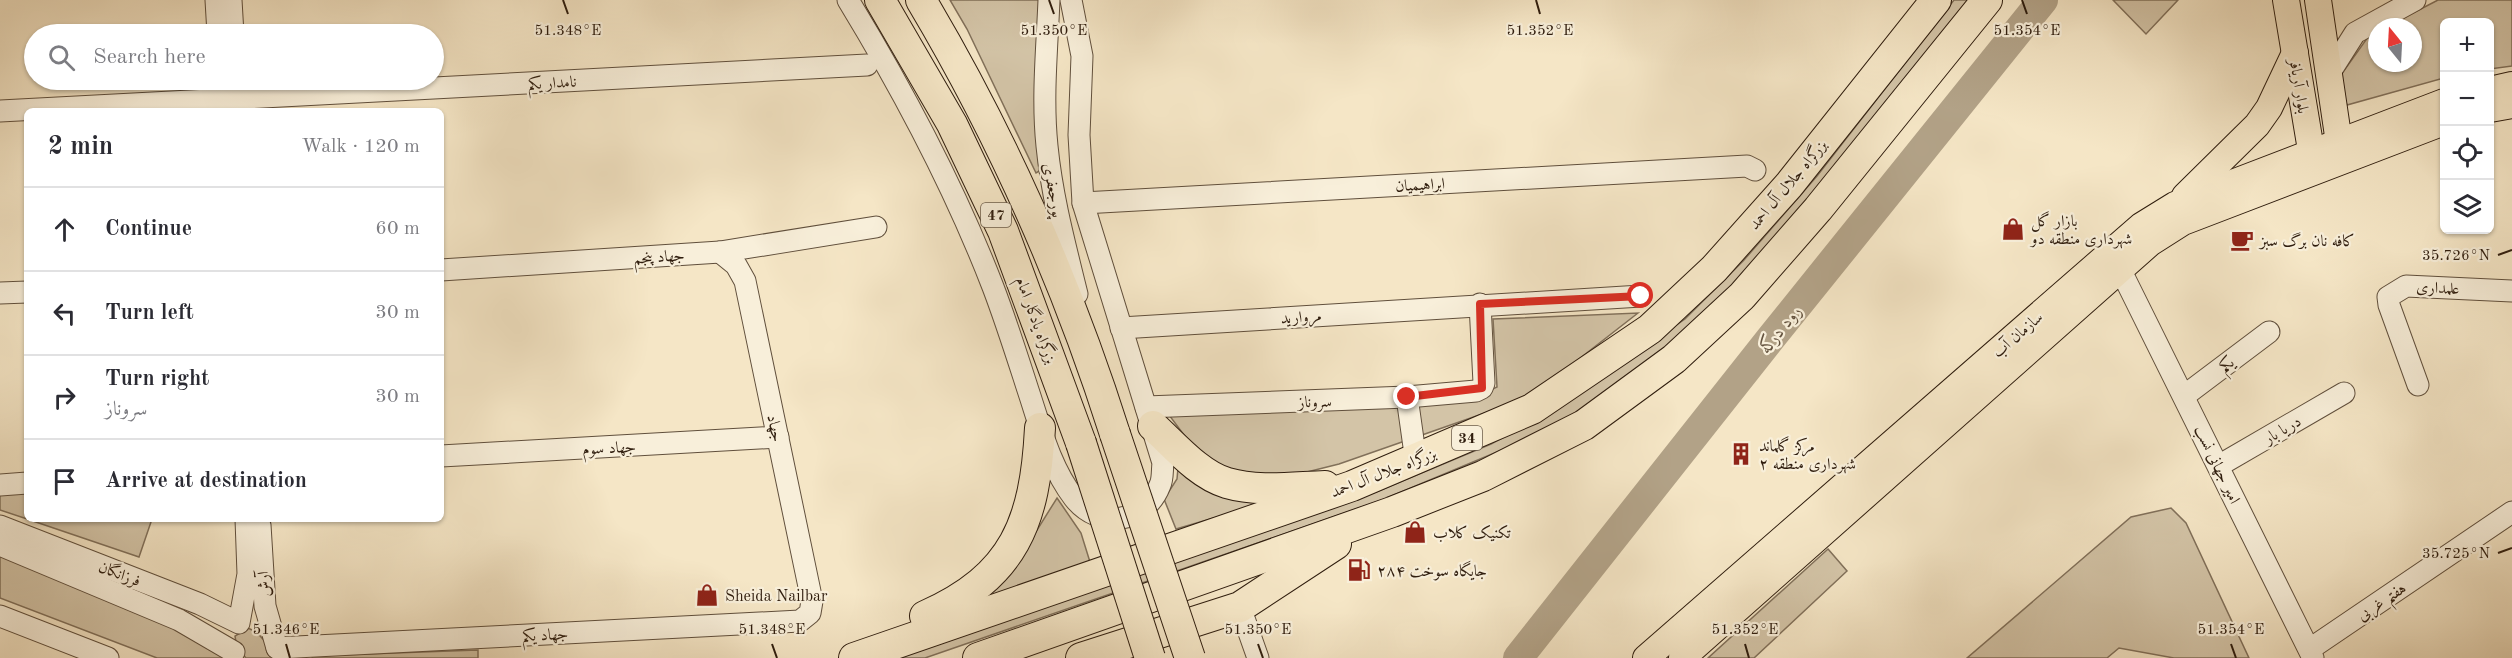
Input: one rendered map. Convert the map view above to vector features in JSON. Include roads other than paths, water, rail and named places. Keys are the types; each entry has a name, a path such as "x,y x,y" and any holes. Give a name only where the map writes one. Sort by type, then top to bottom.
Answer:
{"highway":[{"name":"بزرگراه یادگار امام","path":"880,0 952,124 1003,231 1081,443 1150,658"},
{"name":"بزرگراه یادگار امام","path":"921,0 983,111 1012,173 1096,377 1190,658"},
{"name":"بزرگراه جلال آل احمد","path":"854,658 1352,486 1416,461 1532,410 1650,329 1714,269 1789,185 1936,0"},
{"name":"34","path":"978,658 1373,519 1483,476 1584,425 1674,359 1742,296 1818,209 1987,0"},
{"path":"1150,417 1189,459 1225,483 1254,487 1352,486"},
{"path":"846,658 959,599 998,568 1011,548 1030,509 1038,473 1040,428"},
{"path":"1087,657 1240,607 1373,519"}],"main road":[{"name":"بلوار آریافر","path":"2286,0 2313,162"},
{"name":"بلوار آریافر","path":"2318,0 2340,151"},
{"path":"2175,205 2257,125 2269,108 2295,53"},
{"path":"2494,89 2512,85"},
{"path":"2333,102 2342,111 2359,118 2387,123"},
{"name":"سازمان آب","path":"2340,151 2387,123 2440,104"},
{"path":"2494,108 2512,105"},
{"name":"سازمان آب","path":"1646,658 2116,261 2183,222 2313,162 2340,151 2440,123"},
{"name":"سازمان آب","path":"1682,658 2116,261 2141,226 2175,205 2313,162"}],"street":[{"path":"216,0 217,24"},
{"path":"231,0 232,24"},
{"path":"848,0 909,102 973,237 1057,470 1072,496 1093,515 1114,520 1137,514 1152,500 1161,484 1163,463 1083,202 1079,135 1082,56 1071,0"},
{"name":"پورجعفری","path":"1049,0 1045,96 1048,155 1053,193 1096,377"},
{"path":"2329,74 2355,33 2415,0"},
{"name":"نامدار یکم","path":"444,86 867,65"},
{"name":"نامدار یکم","path":"46,108 352,90"},
{"name":"نامدار یکم","path":"0,111 24,109"},
{"name":"ابراهیمیان","path":"1083,202 1747,166 1755,170"},
{"name":"جهاد پنجم","path":"444,270 720,252 876,227"},
{"name":"جهاد","path":"720,252 736,265 745,281 812,601 810,613"},
{"name":"امیر جهانی نسب","path":"2116,261 2220,465 2311,654"},
{"name":"علمداری","path":"2418,385 2388,305 2388,297 2394,291 2406,286 2512,291"},
{"path":"0,293 24,292"},
{"name":"مروارید","path":"1121,328 1480,304 1641,296"},
{"name":"سروناز","path":"1150,417 1407,397 1482,388 1480,304"},
{"name":"یکم","path":"2184,396 2269,332"},
{"name":"دریا بار","path":"2220,465 2344,393"},
{"path":"1407,397 1416,461"},
{"name":"جهاد سوم","path":"444,456 778,437"},
{"path":"0,485 24,483"},
{"name":"هفتم غربی","path":"2311,654 2512,512"},
{"name":"آرش","path":"237,655 230,634 239,623 248,574 246,522"},
{"name":"آرش","path":"259,522 265,606 283,655"},
{"name":"فرزانگان","path":"0,525 200,604 239,623 252,624 283,655"},
{"name":"فرزانگان","path":"0,545 179,620 237,655"},
{"path":"1240,607 1258,658"},
{"name":"جهاد یکم","path":"283,655 800,621 810,613"},
{"path":"0,616 108,658"}],"waterway":[{"name":"رود درکه","path":"1518,658 1771,338 2043,0"}],"place":[{"name":"بازار گل شهرداری منطقه دو","path":"2013,229"},
{"name":"کافه نان برگ سبز","path":"2242,240"},
{"name":"مرکز گلماند شهرداری منطقه ۲","path":"1741,454"},
{"name":"تکنیک کلاب","path":"1415,532"},
{"name":"جایگاه سوخت ۲۸۴","path":"1359,570"},
{"name":"Sheida Nailbar","path":"707,595"}]}
